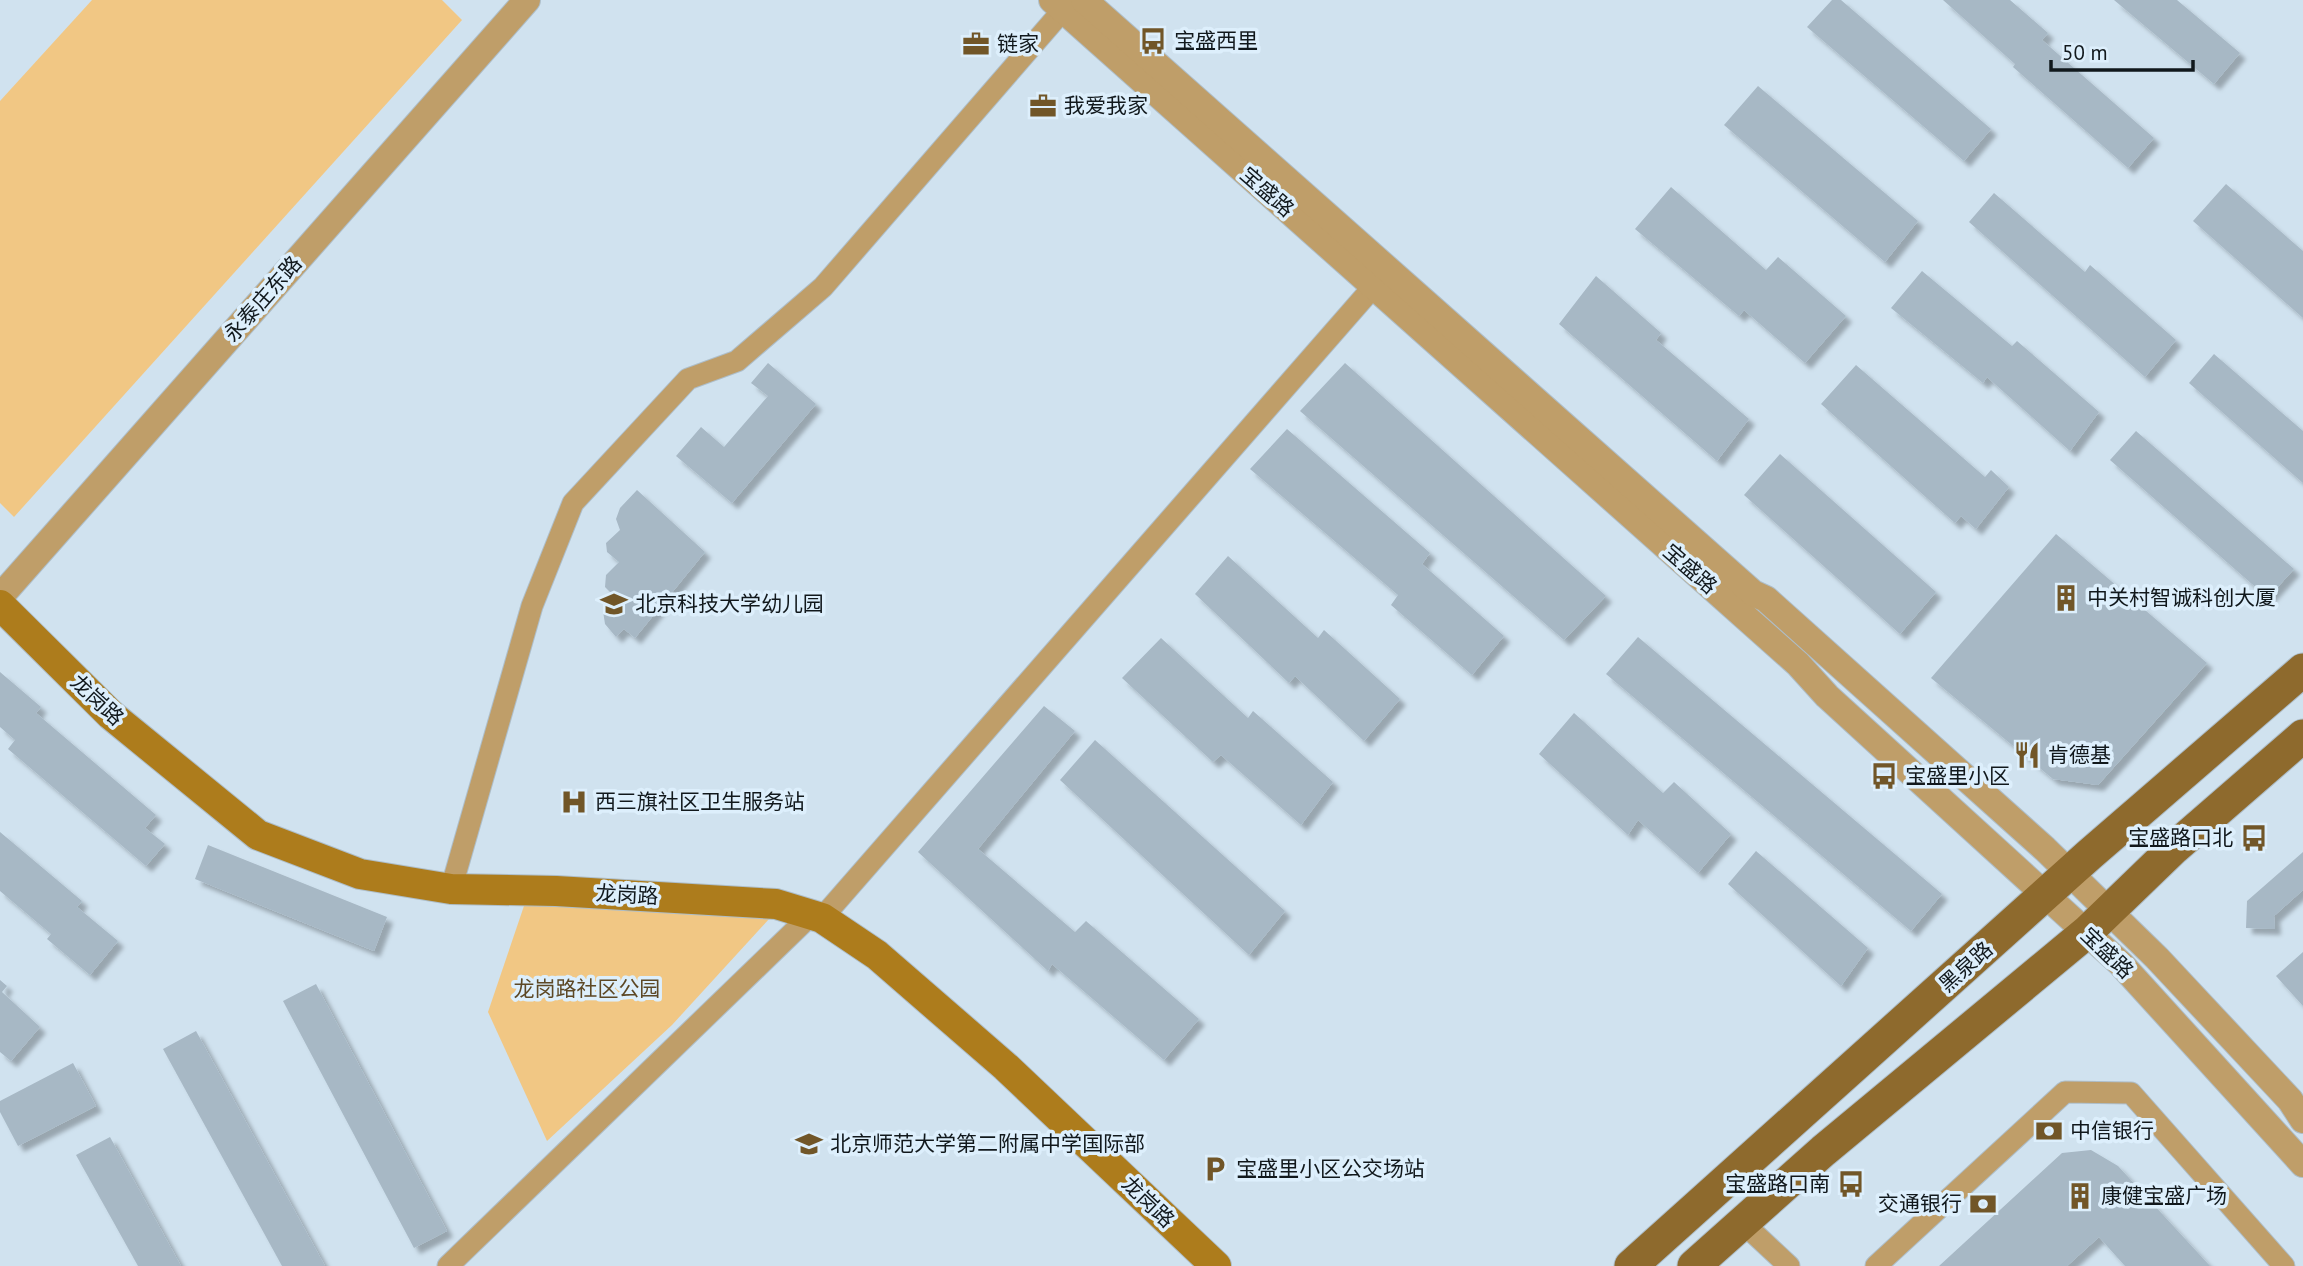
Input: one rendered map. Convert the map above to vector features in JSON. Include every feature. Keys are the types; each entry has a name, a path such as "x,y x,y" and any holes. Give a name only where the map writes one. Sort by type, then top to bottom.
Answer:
{"main road":[{"name":"龙岗路","path":"0,605 111,715 258,835 360,874 451,889 556,891 776,904 817,916 877,955 1006,1066 1216,1266"},
{"name":"黑泉路","path":"1631,1266 2303,670"},
{"path":"1694,1266 1823,1151 2098,922 2174,848 2303,736"}],"street":[{"name":"永泰庄东路","path":"0,597 527,0"},
{"name":"宝盛路","path":"1067,3 1374,286 1798,664 1827,696 2058,885 2098,922 2157,958 2290,1101 2303,1120"},
{"name":"宝盛路","path":"1067,3 1753,593 1766,599 2033,837 2058,885"},
{"path":"451,889 532,606 573,503 688,379 737,362 823,287 1067,3"},
{"path":"448,1266 817,916 1374,286"},
{"name":"宝盛路","path":"2098,922 2120,964 2303,1164"},
{"path":"1876,1266 2066,1092 2132,1093 2284,1266"},
{"path":"1743,1223 1789,1266"}],"green space":[{"path":"92,0 442,0 462,20 14,517 0,503 0,101"},
{"name":"龙岗路社区公园","path":"525,903 648,906 769,919 672,1025 547,1141 488,1012"}],"building":[{"path":"1832,0 1841,0 1991,129 1964,161 1807,27"},
{"path":"1943,0 2010,0 2048,33 2042,40 2154,138 2128,168 2013,67 2015,64"},
{"path":"2114,0 2177,0 2240,53 2214,84"},
{"path":"1758,86 1918,221 1885,262 1724,125"},
{"path":"2226,184 2303,251 2303,318 2193,221"},
{"path":"1671,187 1766,270 1778,257 1846,316 1805,363 1744,310 1739,316 1635,229"},
{"path":"1994,193 2085,272 2090,265 2176,340 2145,377 1969,222"},
{"path":"1922,271 2012,346 2017,341 2099,412 2070,451 1987,377 1983,383 1891,308"},
{"path":"1596,276 1661,333 1656,340 1749,419 1717,461 1559,324"},
{"path":"2214,354 2303,431 2303,483 2189,383"},
{"path":"768,363 816,404 732,503 676,456 701,427 724,447 768,396 751,383"},
{"path":"1345,363 1606,596 1564,640 1300,411"},
{"path":"1856,365 1985,477 1991,470 2009,487 1976,529 1961,516 1955,523 1821,404"},
{"path":"1287,429 1430,553 1422,564 1504,636 1472,675 1391,605 1398,595 1250,469"},
{"path":"2136,431 2294,569 2268,598 2110,460"},
{"path":"1780,454 1936,592 1900,634 1744,495"},
{"path":"637,490 705,552 635,638 624,629 616,637 605,624 603,611 616,598 605,587 606,575 619,562 607,552 606,543 620,530 616,519 620,508"},
{"name":"中关村智诚科创大厦","path":"2056,534 2207,663 2098,785 2053,779 1931,678"},
{"path":"1228,556 1318,638 1324,630 1400,699 1364,741 1295,676 1289,683 1195,594"},
{"path":"1638,637 1942,894 1911,931 1606,674"},
{"path":"1161,638 1248,718 1253,711 1333,782 1301,825 1221,755 1213,762 1122,678"},
{"path":"0,672 41,707 36,713 156,815 145,828 165,844 146,866 8,749 15,740 0,727"},
{"path":"1044,706 1075,731 978,849 1075,932 1086,921 1199,1019 1164,1060 1052,964 1048,971 918,852"},
{"path":"1574,713 1663,793 1674,782 1731,834 1698,873 1638,820 1628,835 1539,754"},
{"path":"1095,740 1285,911 1249,955 1060,780"},
{"path":"0,832 82,901 77,907 118,941 90,975 47,939 51,934 0,891"},
{"path":"208,845 387,917 374,951 195,879"},
{"path":"1756,851 1868,948 1841,986 1728,884"},
{"path":"2303,852 2303,890 2274,916 2275,929 2246,928 2247,901"},
{"path":"2303,952 2303,1006 2276,976"},
{"path":"0,980 7,986 2,992 40,1027 11,1061 0,1052"},
{"path":"316,984 447,1231 414,1248 283,1001"},
{"path":"196,1031 325,1266 282,1266 163,1049"},
{"path":"73,1063 96,1106 18,1146 0,1112 0,1101"},
{"path":"110,1137 181,1266 138,1266 76,1155"},
{"name":"康健宝盛广场","path":"2091,1150 2118,1166 2210,1266 2125,1266 2099,1237 2067,1266 1939,1266 2062,1153"}],"place":[{"name":"宝盛西里","path":"1153,41"},
{"name":"链家","path":"976,44"},
{"name":"我爱我家","path":"1043,106"},
{"name":"中关村智诚科创大厦","path":"2066,598"},
{"name":"北京科技大学幼儿园","path":"614,604"},
{"name":"肯德基","path":"2027,755"},
{"name":"宝盛里小区","path":"1884,776"},
{"name":"西三旗社区卫生服务站","path":"574,802"},
{"name":"宝盛路口北","path":"2254,838"},
{"name":"中信银行","path":"2049,1131"},
{"name":"北京师范大学第二附属中学国际部","path":"809,1144"},
{"name":"宝盛里小区公交场站","path":"1215,1169"},
{"name":"宝盛路口南","path":"1851,1184"},
{"name":"康健宝盛广场","path":"2080,1196"},
{"name":"交通银行","path":"1983,1204"}]}
